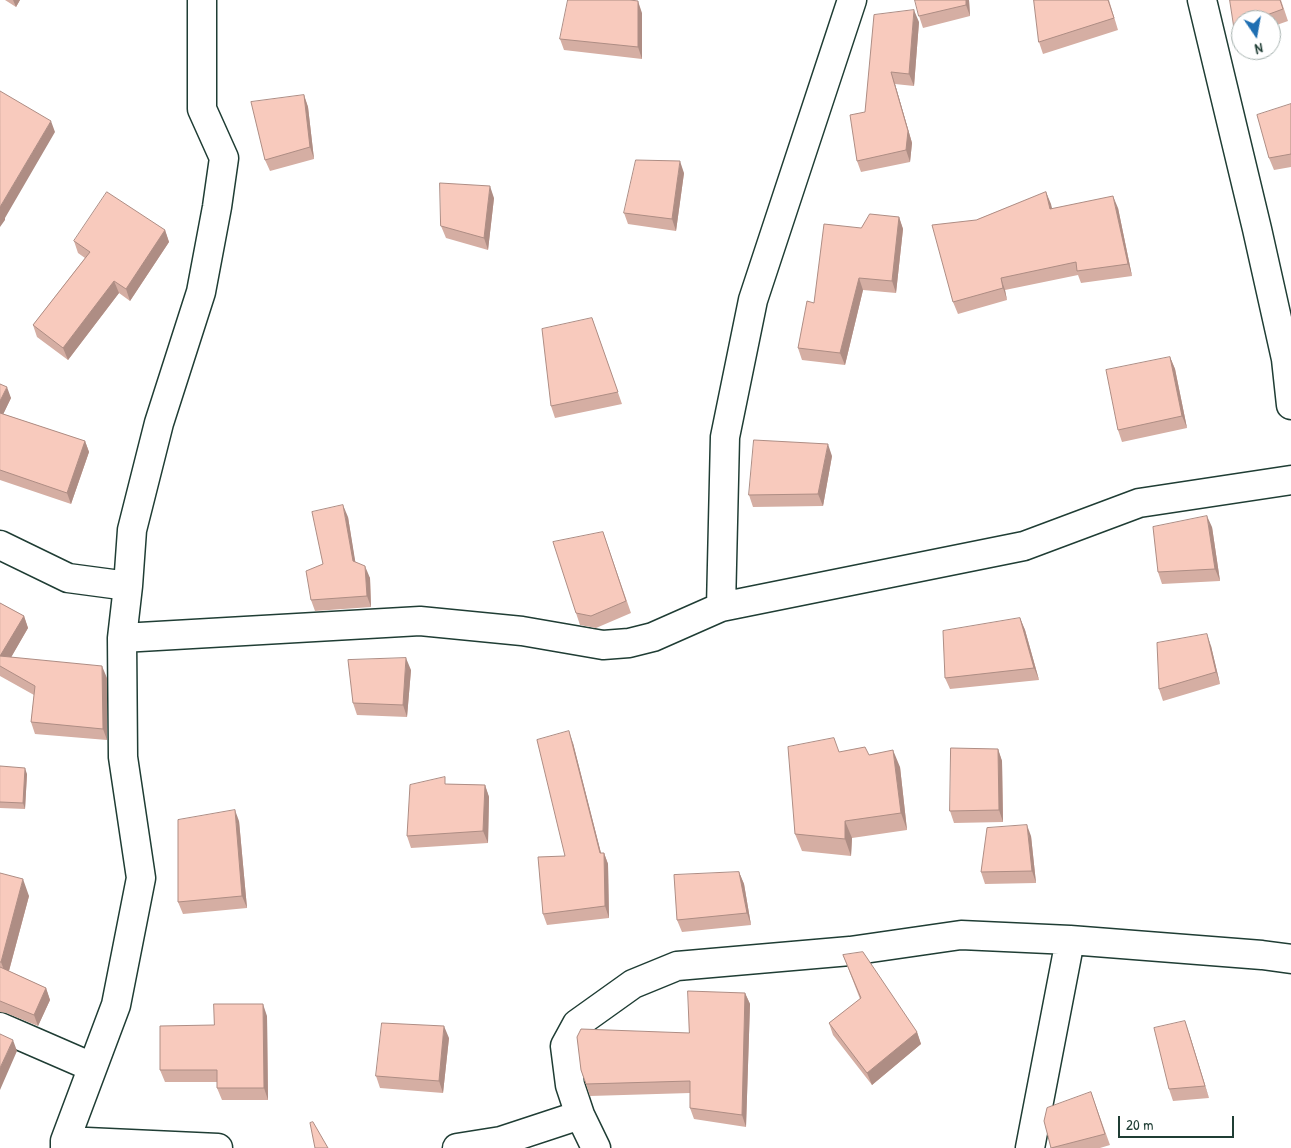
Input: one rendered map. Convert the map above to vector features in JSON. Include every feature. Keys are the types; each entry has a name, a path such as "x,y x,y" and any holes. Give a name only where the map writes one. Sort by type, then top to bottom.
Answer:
{"street":[{"path":"202,0 202,109 224,158 201,292 159,423 132,530 122,638 123,758 141,878 116,1004 65,1145 218,1148"},
{"path":"721,607 725,437 753,300 852,0"},
{"path":"1202,0 1284,349 1291,405"},
{"path":"122,638 420,622 522,631 603,645 629,643 653,637 721,607 1024,546 1139,503 1291,479"},
{"path":"0,545 68,578 128,586"},
{"path":"596,1148 580,1115 570,1085 565,1046 577,1024 634,984 676,966 850,951 961,935 1070,940 1262,955 1291,959"},
{"path":"1030,1148 1070,940"},
{"path":"0,1026 92,1067"},
{"path":"457,1148 501,1141 580,1115"}],"building":[{"path":"568,0 638,1 638,47 560,39"},
{"path":"915,0 966,0 966,5 919,16"},
{"path":"1034,0 1108,0 1114,18 1039,42"},
{"path":"1230,0 1280,0 1283,9 1280,10 1232,10"},
{"path":"914,10 909,74 891,72 908,131 906,150 857,161 850,115 865,112 874,15"},
{"path":"0,91 51,121 0,207"},
{"path":"304,95 310,147 265,160 251,102"},
{"path":"1291,104 1291,154 1269,158 1257,115"},
{"path":"636,160 680,161 672,219 624,213"},
{"path":"440,183 490,186 484,238 441,226"},
{"path":"107,192 165,230 126,289 114,281 63,348 33,325 90,252 74,241"},
{"path":"1046,192 1050,209 1113,196 1128,264 1077,271 1076,262 1001,278 1003,288 953,302 932,225 976,220"},
{"path":"870,214 899,217 892,281 859,278 840,353 798,348 807,301 814,303 824,224 861,228"},
{"path":"592,318 618,392 551,406 542,329"},
{"path":"1170,357 1182,416 1118,430 1106,370"},
{"path":"0,384 7,387 0,401"},
{"path":"0,413 85,441 67,493 0,470"},
{"path":"754,440 828,444 818,494 749,495"},
{"path":"343,505 353,561 365,566 367,596 311,600 306,571 323,564 312,512"},
{"path":"1207,516 1215,569 1158,572 1153,527"},
{"path":"603,532 626,601 591,616 576,613 553,542"},
{"path":"0,603 24,616 0,656"},
{"path":"1020,618 1034,668 945,678 943,631"},
{"path":"1207,634 1216,672 1159,689 1157,643"},
{"path":"0,656 102,666 103,729 31,722 35,686 0,666"},
{"path":"406,658 403,705 353,703 348,660"},
{"path":"569,731 600,853 604,853 605,906 543,914 538,857 565,856 537,740"},
{"path":"834,738 839,752 865,747 869,755 893,750 901,813 845,821 845,839 795,834 788,747"},
{"path":"951,748 998,749 999,810 950,811"},
{"path":"0,766 25,768 23,803 0,802"},
{"path":"445,777 445,784 485,785 483,831 407,836 410,785"},
{"path":"235,810 242,896 178,902 178,820"},
{"path":"1027,825 1032,871 981,872 987,828"},
{"path":"739,872 747,913 677,920 674,875"},
{"path":"0,873 23,879 1,962 0,962"},
{"path":"863,952 917,1032 867,1073 829,1023 861,998 843,955"},
{"path":"0,967 46,988 34,1015 0,1001"},
{"path":"688,991 745,993 742,1115 690,1108 690,1081 586,1084 581,1070 577,1037 581,1029 689,1033"},
{"path":"214,1004 263,1004 264,1088 217,1088 217,1070 160,1070 160,1026 214,1025"},
{"path":"1185,1021 1205,1086 1169,1089 1154,1028"},
{"path":"382,1023 444,1026 439,1081 376,1076"},
{"path":"0,1034 13,1040 0,1068"},
{"path":"1091,1092 1105,1134 1051,1148 1044,1121 1047,1108"},
{"path":"313,1122 328,1148 315,1148 310,1123"}]}
